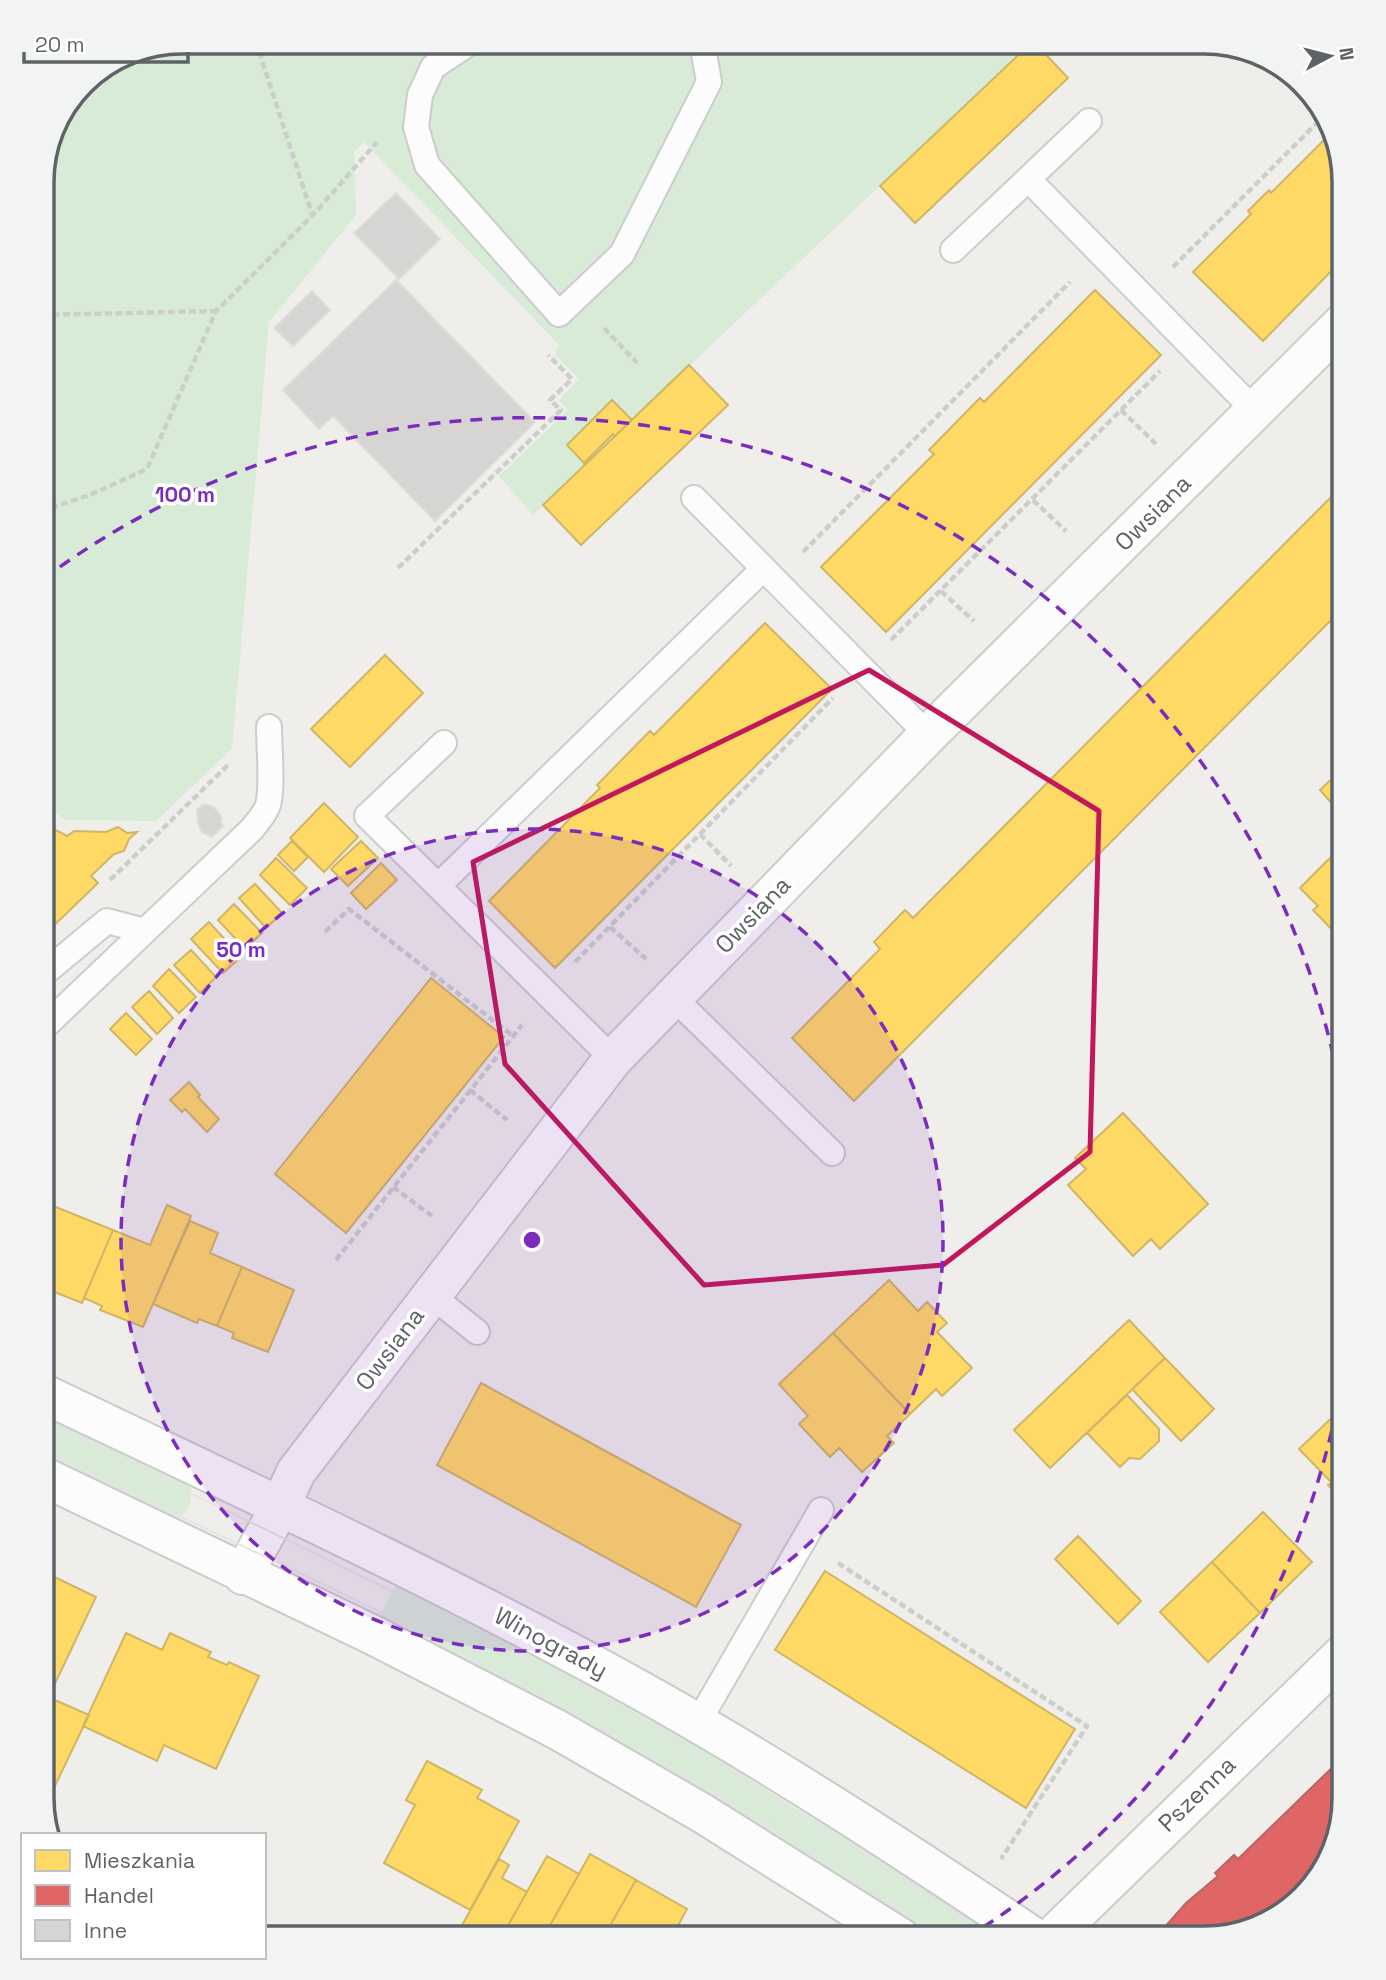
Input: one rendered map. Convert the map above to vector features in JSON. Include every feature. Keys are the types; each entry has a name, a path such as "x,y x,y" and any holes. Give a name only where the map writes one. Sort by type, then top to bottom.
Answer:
{"street":[{"name":"Owsiana","path":"243,1575 281,1507 296,1472 612,1059 929,735 1332,334"},
{"name":"Winogrady","path":"54,1399 406,1568 591,1664 697,1724 911,1854 1017,1926"},
{"path":"54,1482 243,1575 373,1635 566,1735 702,1813 881,1926"},
{"name":"Pszenna","path":"1063,1926 1332,1664"}],"lane":[{"path":"451,55 433,67 421,95 416,127 427,165 559,314 622,254 709,82 704,55"},
{"path":"953,250 1089,121"},
{"path":"1028,179 1254,410"},
{"path":"694,498 929,735"},
{"path":"438,886 763,569"},
{"path":"54,1018 263,816 269,793 270,727"},
{"path":"444,743 367,816 612,1059"},
{"path":"55,965 107,921 145,931"},
{"path":"673,997 832,1153"},
{"path":"431,1295 477,1332"},
{"path":"697,1724 821,1510"}],"path":[{"path":"260,55 313,215"},
{"path":"1170,271 1317,123"},
{"path":"55,506 90,495 148,469 216,311 313,215 381,137"},
{"path":"55,315 216,311"},
{"path":"602,325 637,363"},
{"path":"398,568 561,410 550,400 572,379 547,354"},
{"path":"1121,410 1158,446"},
{"path":"1033,500 1071,536"},
{"path":"941,591 980,627"},
{"path":"107,883 235,759"},
{"path":"700,834 737,873"},
{"path":"325,932 349,909 513,1036"},
{"path":"610,927 649,962"},
{"path":"470,1090 511,1124"},
{"path":"393,1187 436,1219"},
{"path":"831,1558 1087,1726 996,1866"}],"highlighted area":[{"path":"869,670 1099,811 1090,1152 943,1265 704,1285 505,1064 473,862"}],"green space":[{"path":"174,55 1018,55 632,420 611,401 567,445 585,462 613,434 615,436 533,515 499,476 568,410 559,400 579,379 556,356 555,351 560,346 364,142 354,152 356,215 269,322 232,749 156,821 65,820 55,812 55,165 71,118 98,86 133,64"},
{"path":"54,1422 190,1486 190,1502 176,1520 54,1461"},
{"path":"395,1585 545,1662 693,1744 985,1926 915,1926 818,1862 680,1778 379,1618"}],"building: Mieszkania":[{"path":"1018,55 1046,55 1068,78 915,223 880,186"},
{"path":"1324,140 1331,165 1332,270 1263,341 1193,272 1251,214 1248,211 1269,190 1271,193"},
{"path":"1095,290 1161,355 886,632 821,567 934,454 929,450 980,398 984,402"},
{"path":"689,365 728,405 581,545 543,505"},
{"path":"612,400 632,420 615,436 613,434 584,463 567,445"},
{"path":"1332,496 1332,619 854,1101 792,1038 880,949 874,942 905,910 913,918"},
{"path":"765,623 832,689 555,968 489,901 600,788 597,785 650,731 654,735"},
{"path":"385,655 423,693 350,767 311,729"},
{"path":"1332,778 1332,804 1320,790"},
{"path":"324,803 358,837 324,872 290,838"},
{"path":"118,827 127,833 137,832 129,839 124,851 114,854 91,876 98,883 55,925 55,830 67,836 74,831 106,832"},
{"path":"292,841 308,857 294,871 278,855"},
{"path":"361,841 378,858 348,886 331,869"},
{"path":"1332,856 1332,930 1313,910 1318,906 1300,888"},
{"path":"276,858 307,888 290,905 260,875"},
{"path":"381,863 397,880 366,909 351,893"},
{"path":"255,884 282,913 266,928 239,898"},
{"path":"234,904 262,933 245,949 218,920"},
{"path":"209,922 241,957 223,973 191,939"},
{"path":"191,950 216,977 200,993 174,965"},
{"path":"169,969 196,997 179,1013 153,986"},
{"path":"431,978 504,1037 346,1233 275,1174"},
{"path":"149,991 173,1018 157,1034 132,1007"},
{"path":"126,1013 152,1039 136,1055 110,1029"},
{"path":"189,1082 200,1095 198,1097 219,1119 207,1132 185,1109 182,1112 170,1100"},
{"path":"1123,1113 1208,1204 1160,1249 1151,1239 1133,1256 1068,1185 1086,1169 1075,1158"},
{"path":"167,1205 191,1216 143,1327 100,1310 102,1306 84,1298 113,1230 150,1245"},
{"path":"54,1206 113,1230 82,1303 54,1292"},
{"path":"190,1221 218,1233 210,1253 242,1267 217,1326 199,1319 197,1323 153,1304"},
{"path":"242,1267 294,1290 268,1352 232,1338 234,1333 217,1326"},
{"path":"889,1280 918,1311 927,1302 947,1323 937,1332 972,1368 942,1396 936,1389 910,1414 833,1333"},
{"path":"1129,1320 1165,1358 1050,1468 1014,1430"},
{"path":"833,1333 910,1414 887,1436 894,1443 862,1472 839,1448 830,1457 799,1424 808,1416 779,1384"},
{"path":"1165,1358 1214,1409 1181,1441 1132,1389"},
{"path":"481,1383 741,1525 696,1607 437,1465"},
{"path":"1127,1395 1159,1429 1159,1441 1140,1459 1129,1458 1120,1467 1087,1433"},
{"path":"1332,1417 1332,1483 1299,1449"},
{"path":"1263,1512 1312,1562 1260,1613 1212,1562"},
{"path":"1078,1536 1141,1601 1118,1624 1055,1559"},
{"path":"1212,1562 1260,1613 1208,1662 1160,1612"},
{"path":"825,1571 1075,1729 1026,1808 775,1650"},
{"path":"54,1577 96,1597 54,1686"},
{"path":"126,1633 162,1650 170,1633 211,1652 208,1657 227,1665 229,1662 259,1676 216,1769 164,1745 157,1761 83,1726"},
{"path":"54,1700 89,1715 54,1788"},
{"path":"427,1761 482,1790 477,1798 519,1821 470,1910 384,1863 415,1805 406,1800"},
{"path":"590,1854 636,1880 610,1925 550,1925"},
{"path":"547,1856 579,1874 550,1925 508,1925"},
{"path":"499,1859 509,1865 502,1878 527,1892 508,1925 462,1925"},
{"path":"636,1880 687,1909 678,1925 610,1925"}],"building: Handel":[{"path":"1332,1768 1331,1815 1322,1847 1315,1862 1294,1888 1268,1909 1237,1921 1221,1925 1166,1926 1186,1903 1218,1876 1215,1873 1234,1855 1238,1859"}],"building: Inne":[{"path":"396,193 440,239 397,281 535,422 435,521 333,416 319,429 283,390 398,278 354,233"},
{"path":"312,291 330,310 293,346 274,328"},
{"path":"203,805 215,808 222,818 220,821 223,826 212,837 202,832 198,823 197,810"}],"tram line":[{"path":"54,1427 376,1583 578,1687 727,1772 972,1926"},
{"path":"54,1455 343,1594 530,1689 740,1808 926,1926"}]}
